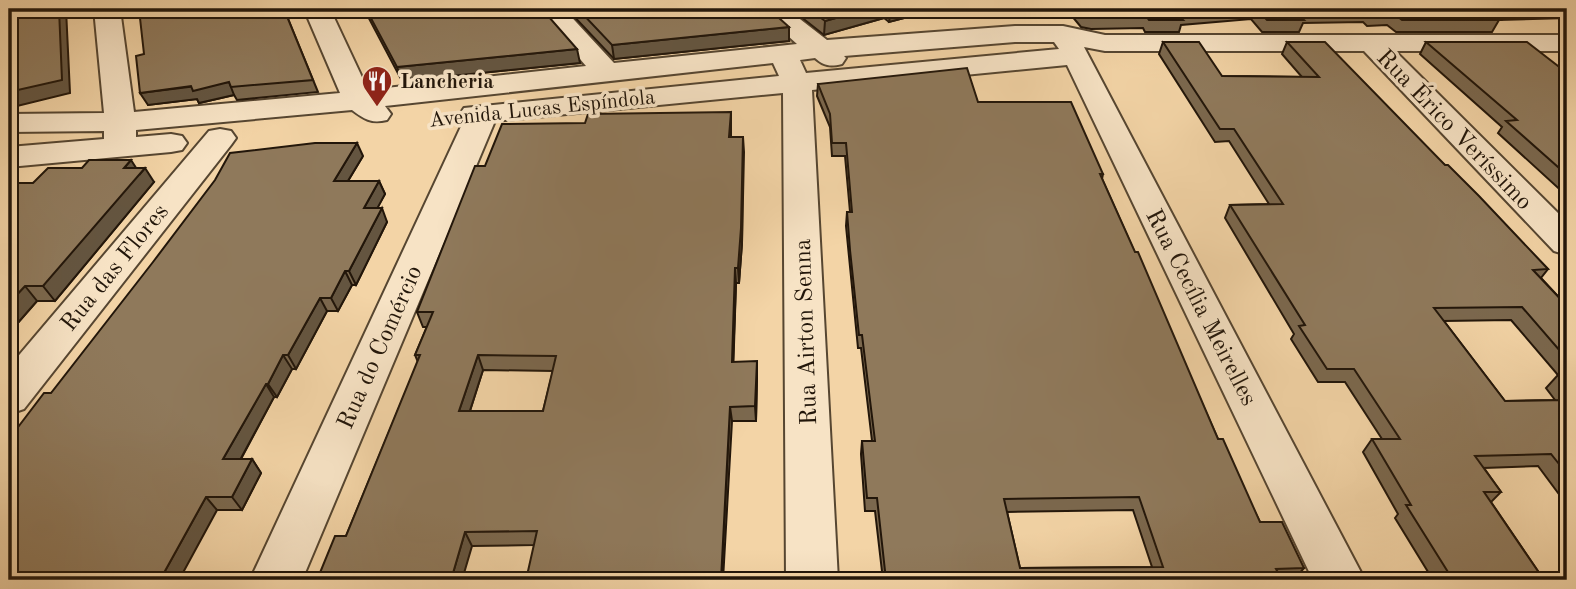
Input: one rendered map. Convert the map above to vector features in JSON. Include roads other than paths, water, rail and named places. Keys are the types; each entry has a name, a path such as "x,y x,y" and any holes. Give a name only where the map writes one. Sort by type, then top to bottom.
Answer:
{"street":[{"path":"107,9 120,135"},
{"path":"317,9 358,100 389,123"},
{"path":"550,9 607,73"},
{"path":"771,9 823,49 850,78"},
{"name":"Avenida Lucas Espíndola","path":"9,123 120,135 220,138 483,113 790,68 823,49 1015,34 1081,44"},
{"path":"1081,44 1567,43"},
{"name":"Avenida Lucas Espíndola","path":"9,158 120,135 358,100 607,73 790,68 850,78 1081,44"},
{"name":"Rua Cecília Meirelles","path":"1081,44 1339,580"},
{"name":"Rua Érico Veríssimo","path":"1372,44 1567,243"},
{"name":"Rua Airton Senna","path":"790,68 813,580"},
{"name":"Rua do Comércio","path":"276,580 483,113"},
{"name":"Rua das Flores","path":"9,397 220,138"}],"place":[{"name":"Lancheria","path":"377,108"}]}
